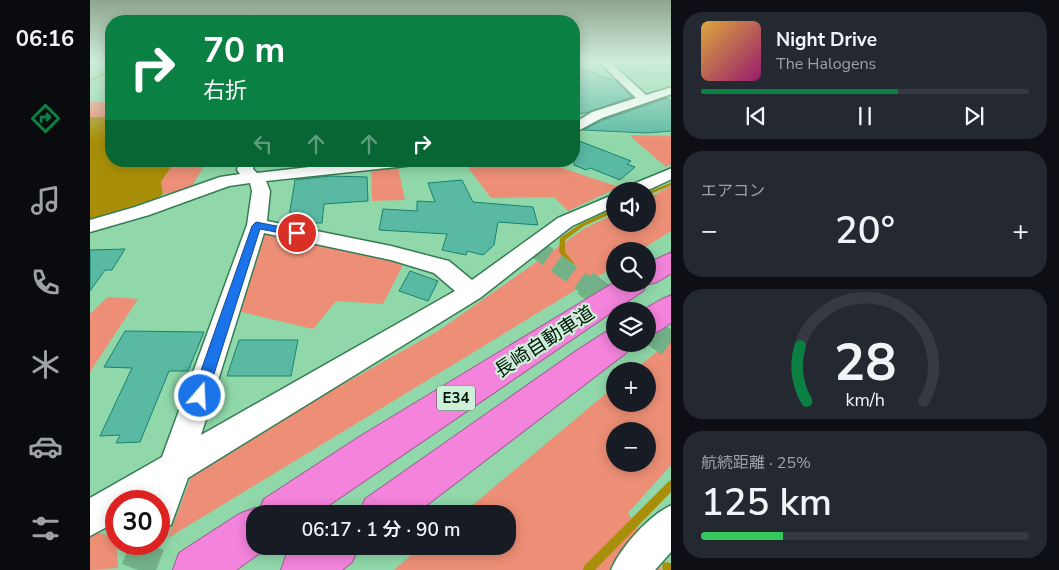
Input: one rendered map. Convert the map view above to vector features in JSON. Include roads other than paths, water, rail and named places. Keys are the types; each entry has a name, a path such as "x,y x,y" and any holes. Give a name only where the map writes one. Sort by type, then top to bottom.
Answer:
{"highway":[{"path":"656,270 671,261"},
{"name":"長崎自動車道","path":"292,505 381,445 621,292"},
{"path":"656,317 671,307"},
{"path":"392,505 606,349"},
{"path":"196,570 246,536"},
{"path":"304,570 324,555"}],"street":[{"path":"630,88 644,99"},
{"path":"580,125 597,115 671,90"},
{"path":"90,226 226,182 249,170 301,167"},
{"path":"167,490 256,226 261,191 258,182 249,170"},
{"path":"653,182 671,174"},
{"path":"137,490 472,292 565,222 606,203"},
{"path":"256,226 391,253 441,267 472,292"},
{"path":"90,518 105,509"},
{"path":"630,570 671,524"}],"waterway":[{"path":"656,190 671,183"},
{"path":"571,263 562,252 562,239 582,225 606,214"},
{"path":"588,570 671,485"}],"tunnel":[{"path":"533,246 586,285"},
{"path":"585,283 611,302"},
{"path":"656,335 671,345"},
{"path":"138,570 144,555"}]}
